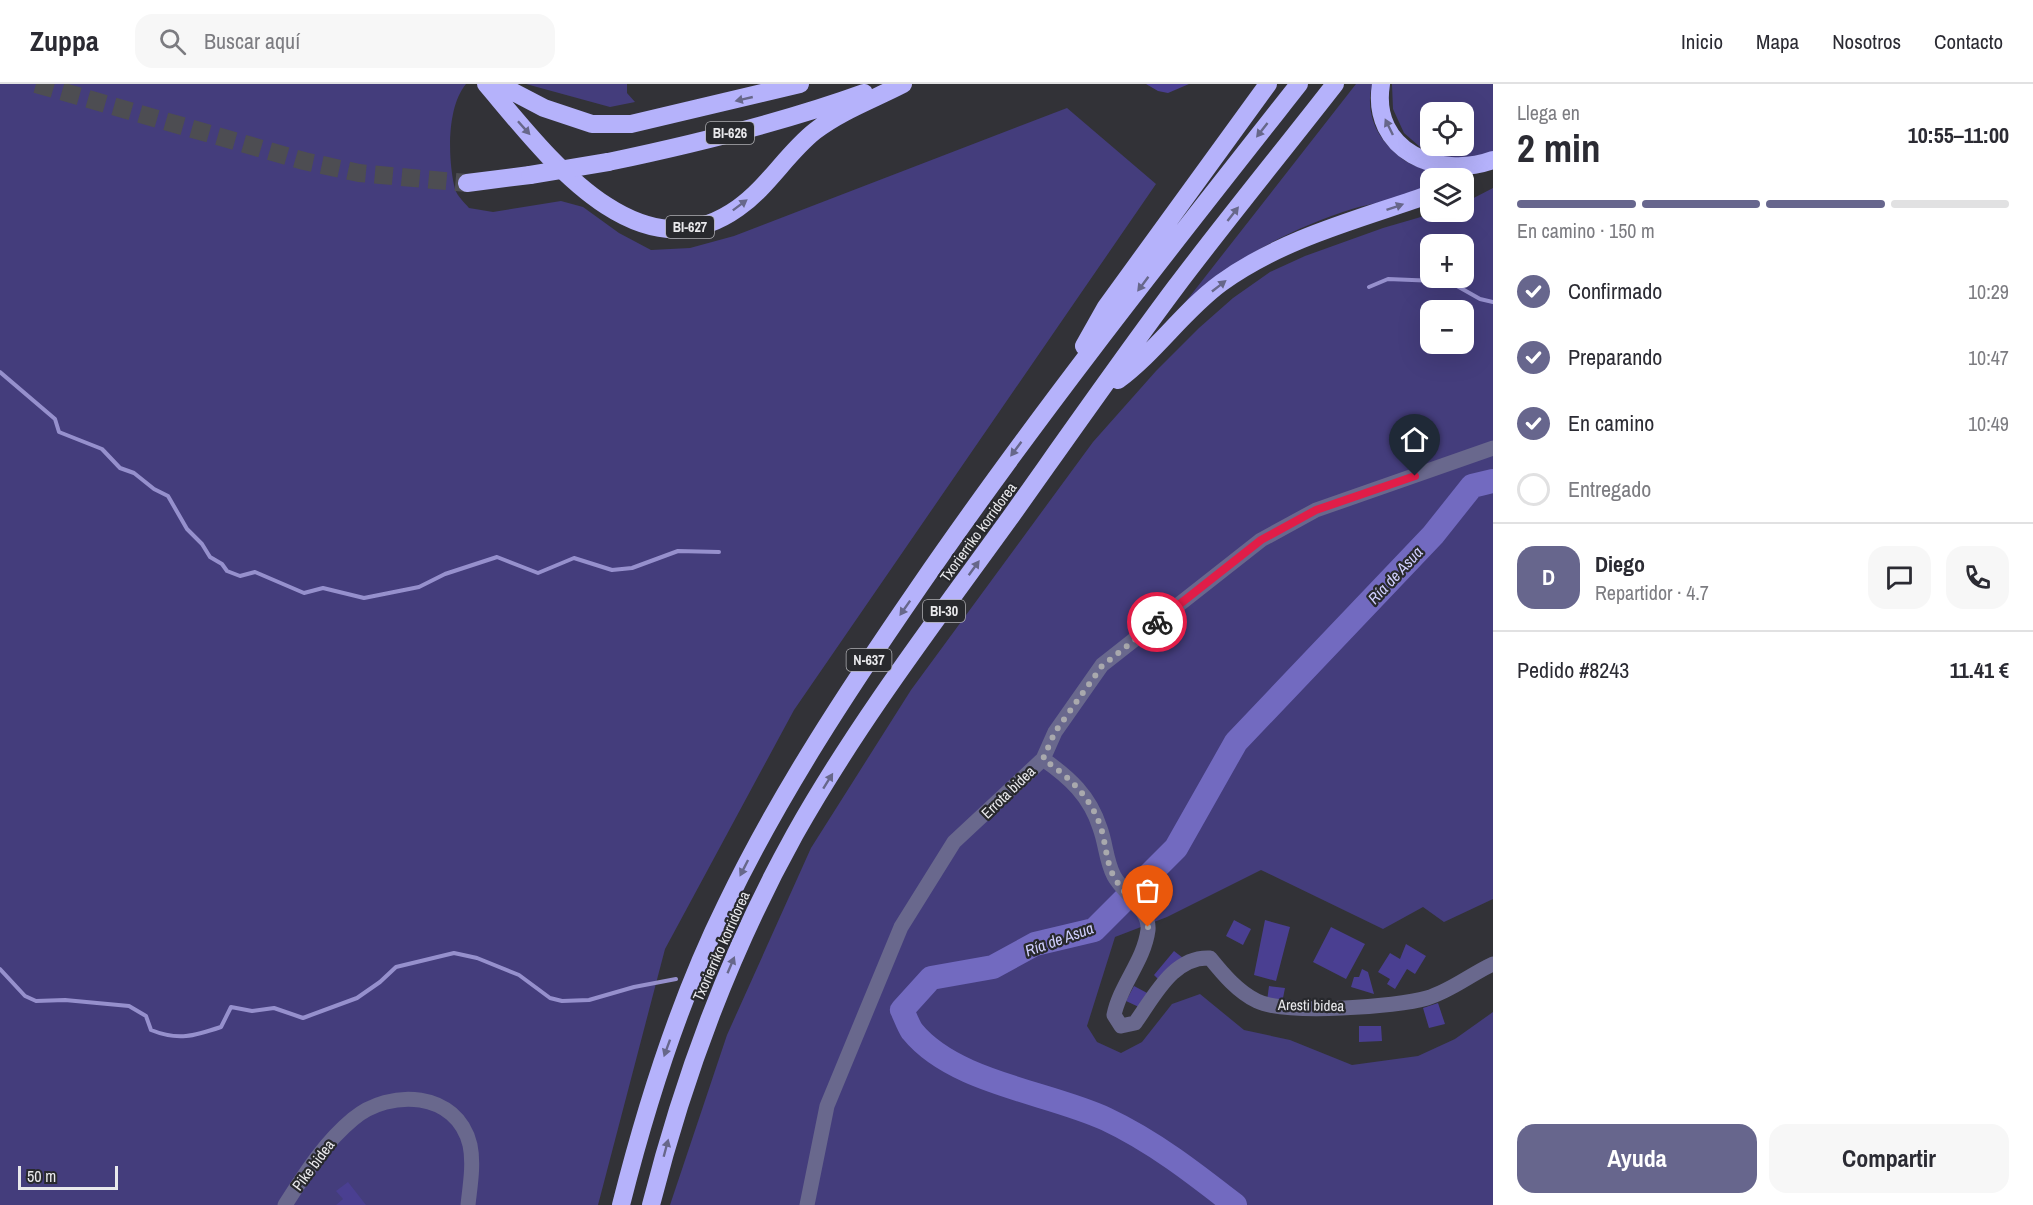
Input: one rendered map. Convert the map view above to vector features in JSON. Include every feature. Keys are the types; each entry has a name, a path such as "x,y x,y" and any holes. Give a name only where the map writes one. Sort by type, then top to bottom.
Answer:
{"highway":[{"name":"BI-627","path":"486,84 527,131 575,180 616,214 649,227 681,229 710,222 738,208 814,132 838,116 903,84"},
{"path":"498,84 544,108 592,124 631,124 800,84"},
{"name":"BI-626","path":"850,98 873,84"},
{"name":"BI-626","path":"466,183 530,176 608,162 712,138 850,98 887,84"},
{"path":"1051,402 1106,307 1268,84"},
{"name":"Txorierriko korridorea","path":"621,1205 646,1112 682,1006 724,908 771,817 854,681 974,508 1051,402 1299,84"},
{"name":"Txorierriko korridorea","path":"651,1205 674,1120 710,1016 751,920 792,839 862,725 1175,288 1335,84"},
{"path":"1381,84 1380,102 1388,126 1400,144 1413,155 1434,165 1450,168 1476,166 1493,161"},
{"path":"1474,173 1493,161"},
{"path":"1098,396 1124,376 1205,297 1247,267 1303,238 1420,198"}],"street":[{"name":"Errota bidea","path":"807,1205 827,1106 901,927 954,842 1043,759 1055,732 1102,666 1261,540 1316,510 1493,448"},
{"name":"Aresti bidea","path":"1043,759 1068,776 1087,798 1100,828 1113,876 1142,911 1148,927 1144,948 1117,1001 1114,1015 1121,1026 1135,1023 1169,974 1197,957 1210,958 1244,993 1260,1002 1284,1008 1335,1007 1426,998 1447,990 1493,964"},
{"name":"Pike bidea","path":"285,1205 321,1150 355,1117 392,1100 426,1099 440,1104 461,1126 470,1145 468,1205"}],"shaded area":[{"path":"0,84 466,84 459,94 455,107 450,150 455,189 469,208 493,212 561,201 583,207 619,233 651,250 690,248 734,236 1067,108 1156,184 794,710 665,949 598,1205 0,1205"},
{"path":"526,84 627,84 627,93 635,102 610,107"},
{"path":"1356,84 1372,84 1370,108 1376,129 1397,155 1421,168 1420,191 1352,209 1282,237 1218,276 1180,309"},
{"path":"1392,84 1493,84 1493,152 1459,160 1441,156 1474,156 1474,102 1420,102 1420,147 1404,133 1393,109"},
{"path":"1493,188 1493,899 1444,922 1423,907 1383,929 1261,870 1167,917 1115,937 1087,1026 1097,1042 1121,1053 1142,1042 1172,1004 1200,994 1244,1030 1290,1040 1352,1065 1418,1056 1455,1039 1493,1012 1493,1205 670,1205 727,1035 811,848 911,690 1093,442 1156,371 1199,328 1233,298 1270,272 1305,256 1420,217 1420,222 1474,222 1474,198"}],"building":[{"path":"1146,84 1189,84 1168,93 1158,91"},
{"path":"1234,920 1251,929 1243,945 1226,936"},
{"path":"1265,920 1290,927 1276,981 1254,975"},
{"path":"1331,927 1365,944 1346,979 1313,962"},
{"path":"1406,944 1426,956 1415,974 1407,969 1395,989 1387,984 1390,979 1378,972 1390,953 1400,959"},
{"path":"1174,951 1183,958 1162,983 1154,975"},
{"path":"1362,969 1368,972 1374,994 1351,987 1354,977 1359,977"},
{"path":"1134,986 1149,994 1141,1008 1126,1001"},
{"path":"1269,986 1285,988 1282,1003 1267,1001"},
{"path":"1438,1003 1445,1024 1429,1028 1423,1008"},
{"path":"1359,1026 1381,1026 1382,1041 1359,1042"},
{"path":"348,1182 366,1205 336,1205 343,1199 336,1191"}],"waterway":[{"path":"1369,287 1388,279 1450,282 1480,299 1493,302"},
{"path":"0,372 55,419 59,432 102,449 120,468 134,473 154,489 168,496 187,529 202,544 210,557 222,564 227,571 240,576 255,572 304,593 323,588 364,598 419,587 445,574 497,557 538,573 574,558 612,570 632,568 678,551 719,552"},
{"name":"Ría de Asua","path":"1235,1205 1173,1158 1106,1119 977,1075 952,1063 930,1049 912,1031 902,1010 931,978 993,967 1035,944 1094,930 1176,848 1236,742 1433,535 1472,486 1493,481"},
{"path":"0,969 25,996 36,1001 65,1000 129,1006 146,1016 151,1030 178,1036 194,1035 221,1027 231,1007 252,1011 274,1008 303,1018 357,998 396,967 454,953 477,958 519,975 550,998 562,1001 589,1000 634,987 676,979"}],"tunnel":[{"path":"36,84 304,161 359,173 467,183"}],"way so far":[{"path":"1148,927 1142,911 1113,876 1100,828 1087,798 1068,776 1043,759 1055,732 1102,666 1157,622"}],"route":[{"path":"1157,622 1261,540 1316,510 1415,476"}]}
